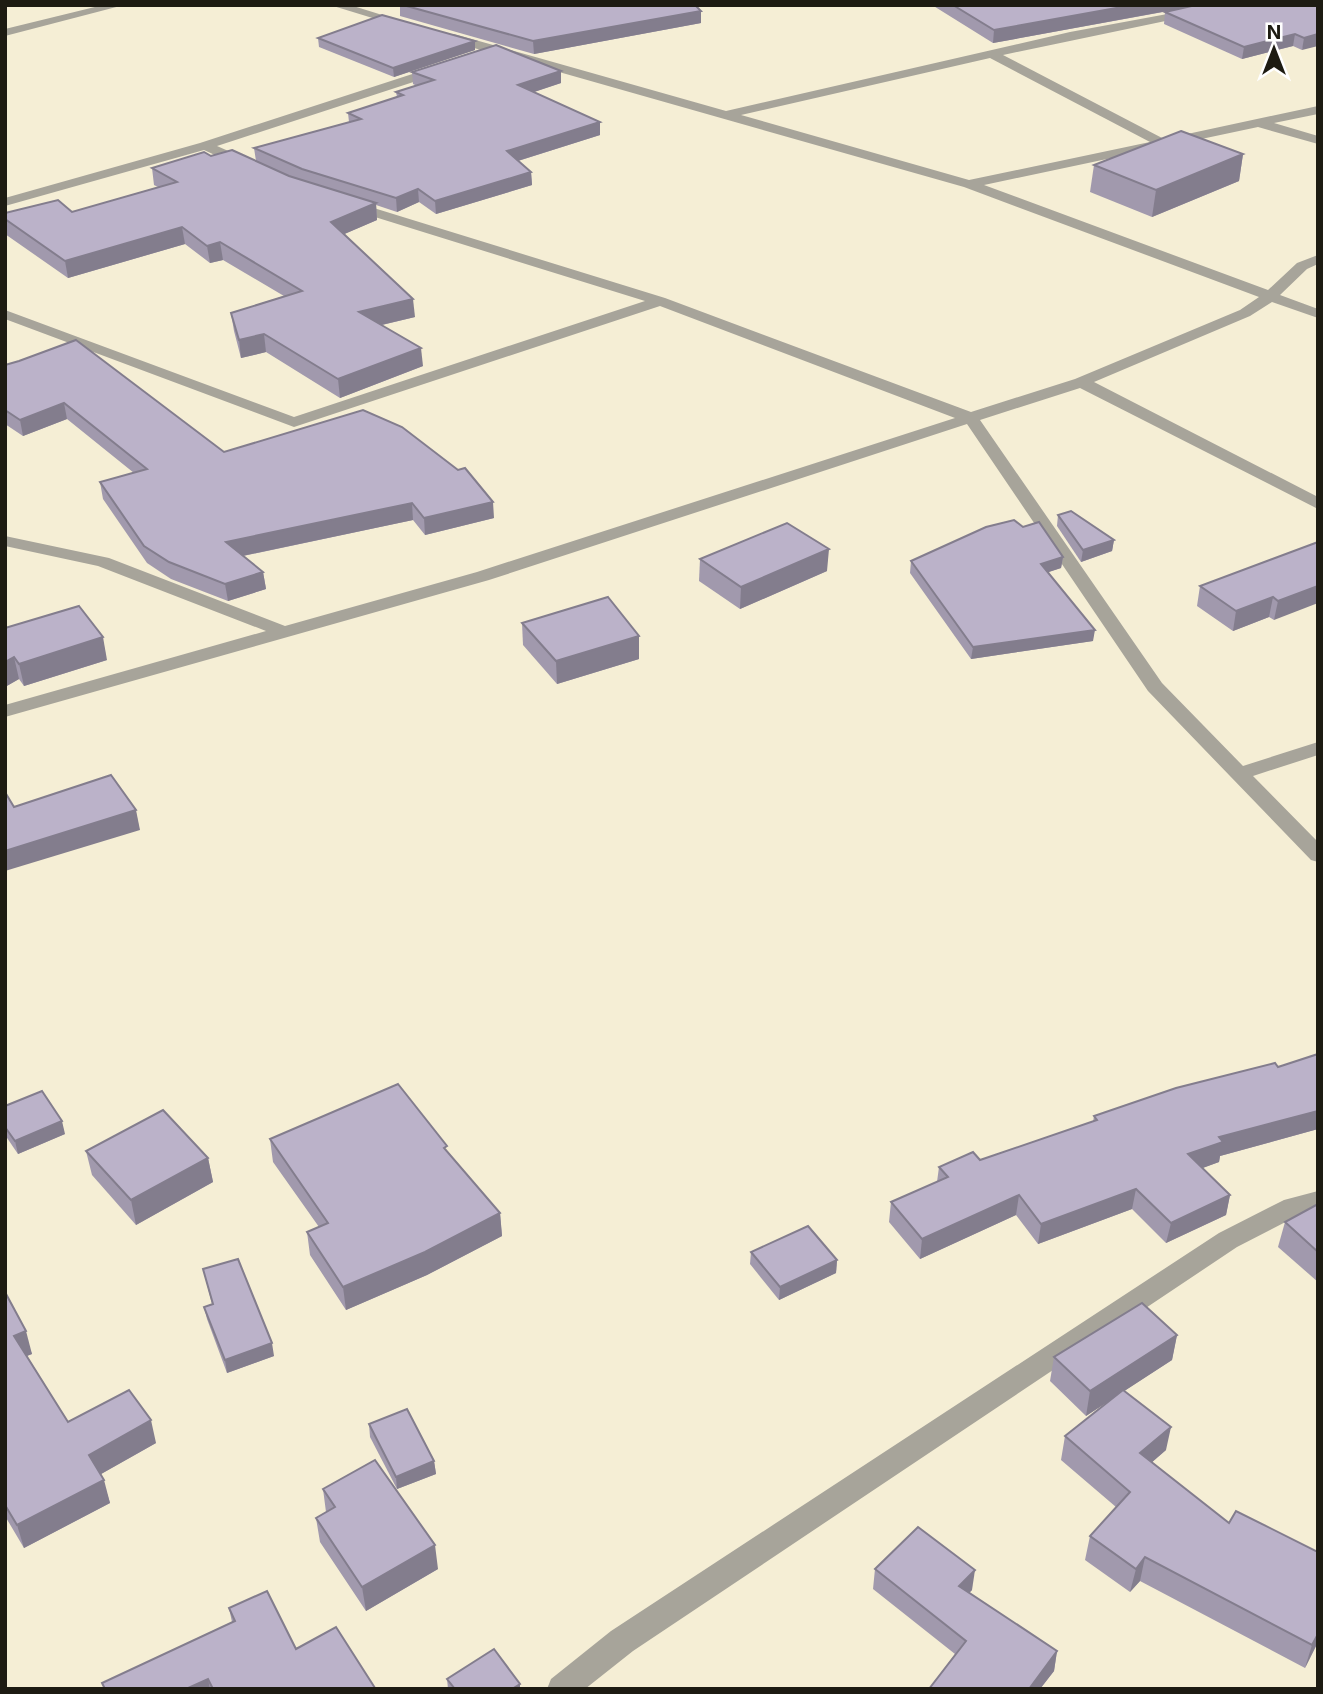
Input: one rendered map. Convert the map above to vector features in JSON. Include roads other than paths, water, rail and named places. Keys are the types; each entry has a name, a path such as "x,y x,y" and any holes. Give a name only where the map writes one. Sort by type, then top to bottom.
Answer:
{"street":[{"path":"5,33 118,5"},
{"path":"336,5 969,184 1318,314"},
{"path":"730,115 1070,36 1236,5"},
{"path":"5,202 205,146 497,50"},
{"path":"992,54 1163,143"},
{"path":"969,184 1318,110"},
{"path":"1258,122 1318,141"},
{"path":"205,146 263,172"},
{"path":"336,200 660,301 971,418 1155,687 1318,855"},
{"path":"5,711 483,576 1081,382 1245,313 1269,297 1301,266 1318,259"},
{"path":"5,314 294,422 660,301"},
{"path":"1081,382 1318,504"},
{"path":"5,541 103,562 284,632"},
{"path":"1239,774 1318,748"},
{"path":"562,1689 622,1642 1228,1240 1293,1207 1318,1200"}]}
